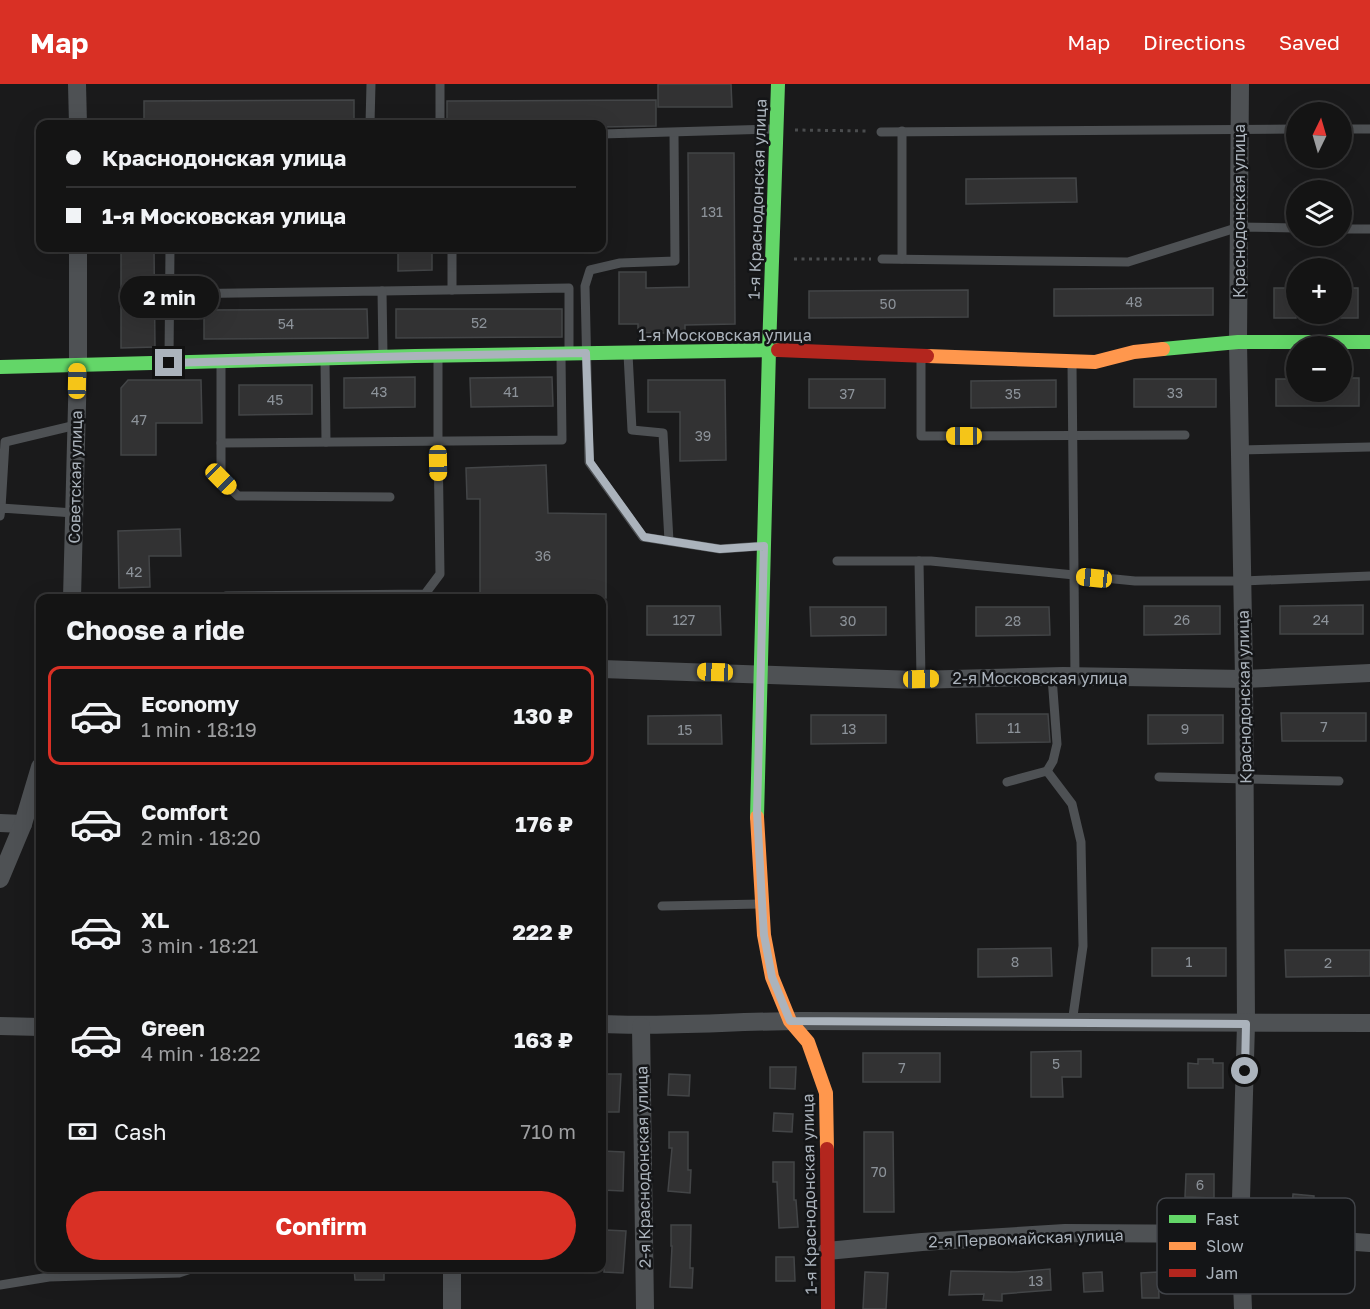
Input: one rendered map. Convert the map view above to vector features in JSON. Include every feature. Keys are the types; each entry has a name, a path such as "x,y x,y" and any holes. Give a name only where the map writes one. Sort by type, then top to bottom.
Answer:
{"street":[{"path":"77,84 78,120"},
{"name":"1-я Краснодонская улица","path":"778,84 757,812 764,935 772,977 790,1021 808,1042 826,1093 828,1309"},
{"name":"Краснодонская улица","path":"1240,84 1238,342 1243,581 1246,1024 1241,1198"},
{"name":"Советская улица","path":"72,594 78,366 78,252"},
{"name":"1-я Московская улица","path":"0,367 438,355 769,350 1095,362 1134,352 1238,342 1370,342"},
{"name":"2-я Московская улица","path":"606,669 921,679 1052,677 1244,679 1370,674"},
{"path":"0,879 23,824 36,780"},
{"path":"0,823 23,824"},
{"path":"606,1024 641,1026 790,1021 1370,1023"},
{"path":"0,1026 36,1027"},
{"name":"2-я Краснодонская улица","path":"641,1026 645,1309"},
{"name":"2-я Первомайская улица","path":"827,1251 922,1242 1065,1233 1157,1234"},
{"name":"2-я Первомайская улица","path":"1355,1242 1370,1243"},
{"path":"452,1272 452,1309"},
{"name":"Краснодонская улица","path":"1242,1294 1243,1309"}],"lane":[{"path":"370,120 371,84"},
{"path":"440,84 440,120"},
{"path":"606,134 776,129"},
{"path":"881,132 1286,129"},
{"path":"1352,129 1370,129"},
{"path":"902,131 902,259"},
{"path":"674,133 675,261 620,263 590,270 585,286 590,462 644,537 720,549 764,546"},
{"path":"882,259 1128,261 1239,227 1286,228"},
{"path":"1352,229 1370,230"},
{"path":"169,363 170,252"},
{"path":"452,252 452,290"},
{"path":"170,294 569,288 562,440 221,443"},
{"path":"382,291 383,357"},
{"path":"628,352 632,430 663,433 669,541"},
{"path":"424,594 440,574 438,355"},
{"path":"921,356 921,436 1185,435"},
{"path":"325,358 326,442"},
{"path":"1072,361 1075,677"},
{"path":"221,362 221,479 238,496 390,497"},
{"path":"0,516 5,442 76,425"},
{"path":"1240,450 1370,447"},
{"path":"1,508 74,513"},
{"path":"837,561 931,561 1135,581 1243,581 1370,576"},
{"path":"919,561 921,679"},
{"path":"1007,782 1047,771 1053,761 1057,744 1052,677"},
{"path":"1047,771 1072,804 1081,842 1083,946 1072,1023"},
{"path":"1159,777 1339,781"},
{"path":"662,906 762,904"},
{"path":"0,1285 50,1277 182,1272"}],"path":[{"path":"776,129 881,132"},
{"path":"772,259 882,259"}],"building":[{"path":"658,84 731,84 732,107 658,107"},
{"path":"354,100 354,120 144,120 144,101"},
{"path":"656,100 656,126 606,127 606,120 447,120 447,101"},
{"path":"688,153 734,153 735,324 685,325 685,333 638,333 638,324 619,324 619,272 646,272 646,288 689,287"},
{"path":"1076,178 1077,202 966,204 966,179"},
{"path":"121,252 154,252 155,347 121,348"},
{"path":"398,252 432,252 432,270 398,271"},
{"path":"1213,288 1213,315 1054,316 1054,289"},
{"path":"1274,288 1286,288 1286,318 1274,318"},
{"path":"1352,288 1358,288 1358,318 1352,318"},
{"path":"968,290 968,317 809,318 809,291"},
{"path":"367,309 368,338 204,339 204,310"},
{"path":"396,309 562,309 562,337 396,338"},
{"path":"415,377 415,407 344,408 344,378"},
{"path":"552,377 553,406 471,407 470,378"},
{"path":"1352,378 1359,378 1359,406 1276,406 1276,379 1286,379 1286,402 1352,402"},
{"path":"809,379 885,379 885,408 809,408"},
{"path":"1134,379 1216,379 1216,407 1134,407"},
{"path":"128,380 201,380 202,423 156,423 156,455 121,455 121,388"},
{"path":"648,380 725,380 726,460 680,461 680,412 648,412"},
{"path":"1056,380 1056,407 971,408 971,381"},
{"path":"239,385 312,385 312,414 239,415"},
{"path":"546,465 548,513 606,514 606,594 480,594 480,499 467,499 466,468"},
{"path":"180,529 181,556 149,556 150,587 119,588 118,531"},
{"path":"1363,605 1363,634 1280,634 1280,606"},
{"path":"647,606 720,606 721,635 647,635"},
{"path":"1144,606 1220,606 1220,634 1144,635"},
{"path":"810,607 886,607 886,635 811,636"},
{"path":"976,607 1049,607 1050,635 976,636"},
{"path":"1281,713 1366,713 1366,741 1282,741"},
{"path":"976,714 1048,714 1050,742 977,743"},
{"path":"721,715 722,744 648,744 648,716"},
{"path":"811,715 886,715 886,743 811,744"},
{"path":"1148,715 1223,715 1223,743 1148,744"},
{"path":"1051,948 1052,976 978,977 978,949"},
{"path":"1152,948 1226,948 1226,976 1152,976"},
{"path":"1285,950 1370,950 1370,976 1286,977"},
{"path":"1081,1051 1081,1077 1062,1077 1063,1097 1031,1097 1031,1052"},
{"path":"863,1053 940,1053 940,1082 863,1082"},
{"path":"1198,1059 1213,1059 1213,1063 1223,1063 1223,1088 1188,1088 1188,1063 1198,1064"},
{"path":"770,1067 796,1067 795,1089 770,1088"},
{"path":"606,1074 621,1074 619,1112 606,1112"},
{"path":"669,1074 690,1075 689,1096 668,1095"},
{"path":"774,1113 793,1114 792,1132 773,1131"},
{"path":"669,1132 688,1132 690,1193 668,1191 672,1148 669,1148"},
{"path":"864,1132 893,1132 894,1212 864,1212"},
{"path":"606,1151 624,1152 623,1191 606,1190"},
{"path":"773,1162 794,1162 794,1200 796,1200 798,1227 779,1228 777,1182 773,1182"},
{"path":"1186,1174 1214,1174 1214,1198 1185,1197"},
{"path":"1293,1194 1314,1196 1314,1198 1293,1198"},
{"path":"671,1225 691,1225 692,1288 670,1287"},
{"path":"606,1230 626,1231 623,1273 604,1272 606,1272"},
{"path":"776,1257 794,1257 795,1281 776,1281"},
{"path":"1050,1269 1051,1290 1002,1294 1002,1301 983,1300 984,1294 949,1295 951,1271 1015,1272"},
{"path":"354,1272 384,1272 384,1280 355,1280"},
{"path":"865,1272 888,1273 886,1309 863,1309"},
{"path":"1102,1272 1103,1291 1084,1292 1083,1273"},
{"path":"1157,1272 1159,1298 1142,1298 1141,1273"}],"traffic: fast":[{"path":"757,817 778,84"},
{"path":"1163,349 1238,342 1370,342"},
{"path":"0,367 415,356 778,350"}],"traffic: slow":[{"path":"927,356 1095,362 1134,352 1163,349"},
{"path":"757,817 764,935 772,977 790,1021 808,1042 826,1093 827,1149"}],"traffic: jam":[{"path":"778,350 927,356"},
{"path":"827,1149 828,1309"}],"route":[{"path":"169,363 586,353 590,462 644,537 720,549 764,546 757,812 764,935 772,977 790,1021 1246,1024 1245,1071"}]}
